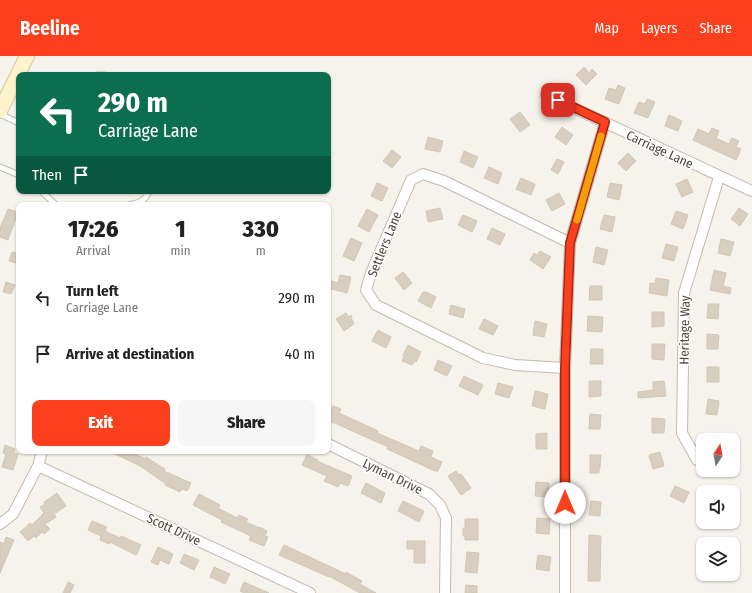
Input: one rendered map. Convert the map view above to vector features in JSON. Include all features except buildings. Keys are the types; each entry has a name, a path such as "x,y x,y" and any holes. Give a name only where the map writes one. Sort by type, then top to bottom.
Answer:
{"main road":[{"path":"19,72 27,56"},
{"path":"0,110 16,78"}],"street":[{"name":"Carriage Lane","path":"546,95 719,177 752,191"},
{"path":"565,593 565,368 570,243 605,122"},
{"name":"Settlers Lane","path":"565,368 515,365 483,358 376,305 366,290 371,273 411,180 423,174 444,181 570,243"},
{"name":"Heritage Way","path":"696,458 682,433 684,293 719,177"},
{"name":"Lyman Drive","path":"331,445 429,494 440,505 446,518 445,593"},
{"path":"0,524 13,514 38,466 41,454"},
{"name":"Scott Drive","path":"38,466 310,593"}],"lane":[{"path":"0,114 16,122"},
{"path":"0,167 16,174"},
{"path":"44,194 53,202"},
{"path":"137,202 145,199 148,194"}],"slow traffic":[{"path":"577,220 601,136"}],"route":[{"path":"558,100 605,122 570,243 565,368 565,503"}]}
